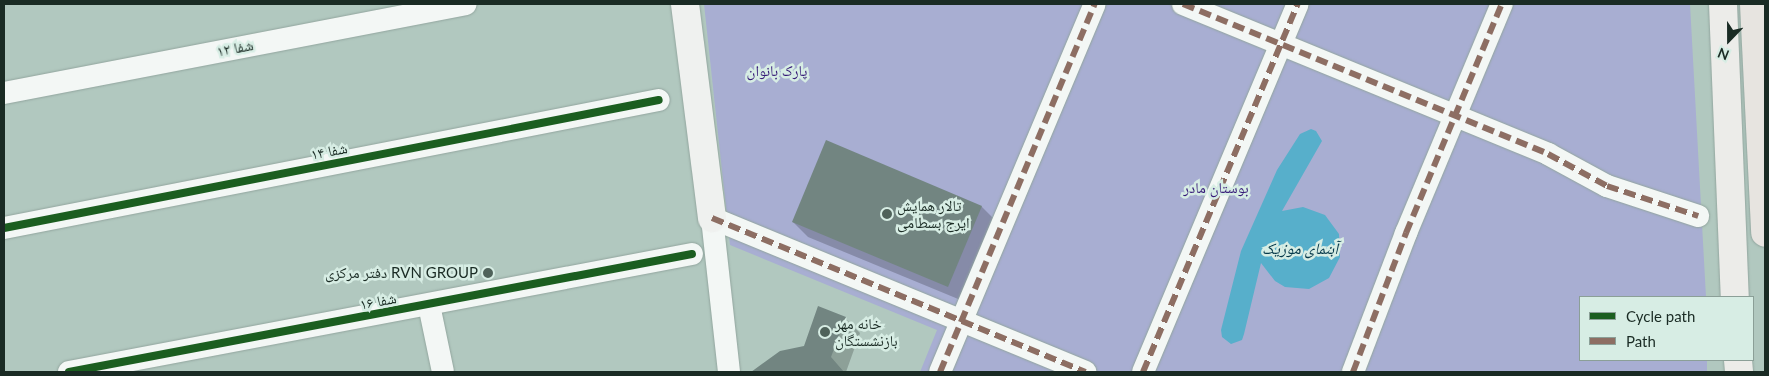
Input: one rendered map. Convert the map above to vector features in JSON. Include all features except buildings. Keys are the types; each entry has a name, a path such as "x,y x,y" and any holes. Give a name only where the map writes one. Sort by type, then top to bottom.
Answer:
{"highway":[{"path":"1754,4 1765,233"}],"main road":[{"path":"1723,4 1735,296"}],"street":[{"name":"شفا ۱۲","path":"4,92 465,4"},
{"path":"685,4 729,372"},
{"path":"940,372 1095,4"},
{"path":"1183,4 1548,154 1606,186 1698,216"},
{"path":"1142,372 1298,4"},
{"path":"1353,372 1406,233 1502,4"},
{"name":"شفا ۱۴","path":"4,228 659,100"},
{"path":"712,218 1086,372"},
{"name":"شفا ۱۶","path":"69,372 692,254"},
{"path":"429,305 443,372"}],"green space":[{"name":"بوستان مادر","path":"704,4 1690,4 1706,296 1579,296 1579,361 1707,361 1707,372 920,372 937,330 730,245"}],"water":[{"name":"آبنمای موزیک","path":"1311,129 1316,131 1322,141 1282,211 1303,207 1325,215 1339,234 1340,257 1329,278 1309,289 1285,287 1275,281 1261,263 1242,340 1231,344 1222,337 1221,330 1241,251 1277,170 1300,134"}],"marked path":[{"path":"940,372 1095,4"},
{"path":"1183,4 1548,154 1607,186 1698,216"},
{"path":"1143,372 1298,4"},
{"path":"1353,372 1406,233 1502,4"},
{"path":"712,218 1086,372"}],"cycle path":[{"path":"4,228 659,100"},
{"path":"69,372 692,254"}],"place":[{"name":"تالار همایش ایرج بسطامی","path":"887,214"},
{"name":"دفتر مرکزی RVN GROUP","path":"488,273"},
{"name":"خانه مهر بازنشستگان","path":"825,332"}],"park label":[{"name":"پارک بانوان","path":"777,71"}]}
